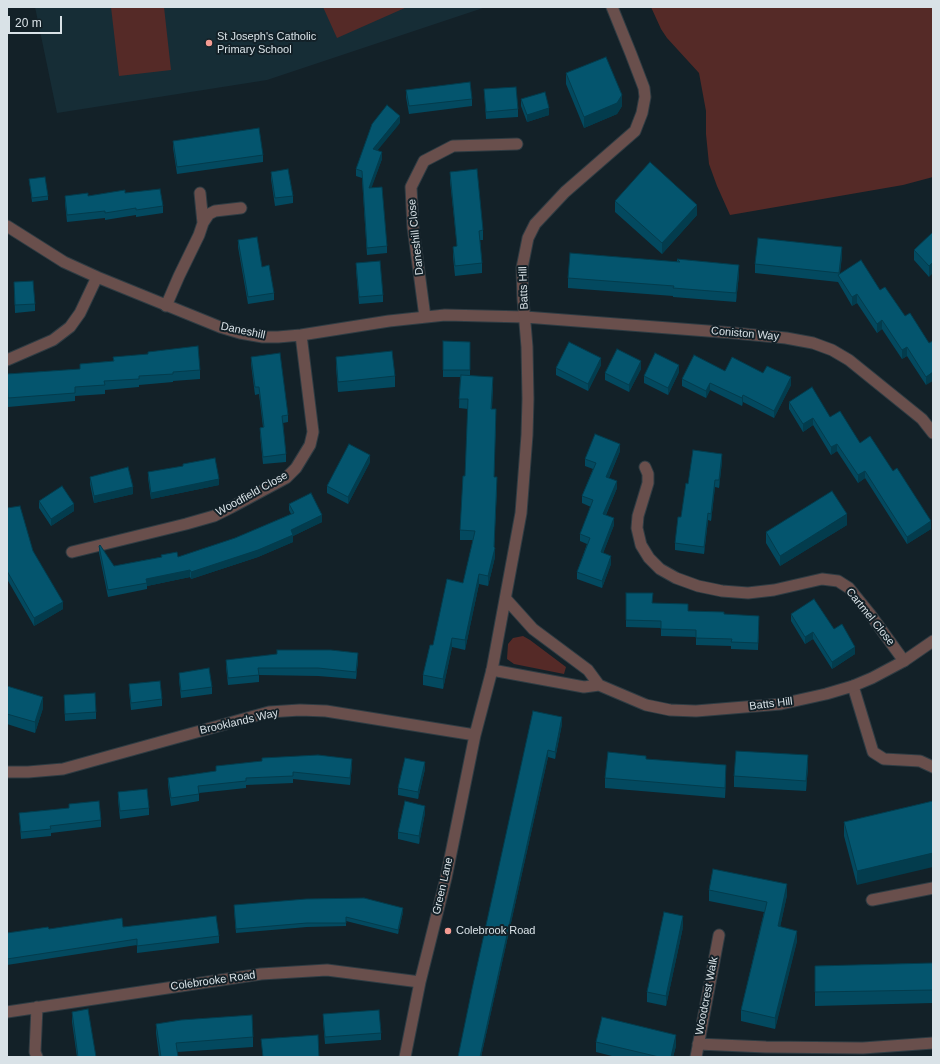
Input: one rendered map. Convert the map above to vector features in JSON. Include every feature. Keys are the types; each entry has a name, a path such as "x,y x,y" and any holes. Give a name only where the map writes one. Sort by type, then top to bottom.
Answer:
{"street":[{"name":"Batts Hill","path":"480,714 492,670 521,513 527,435 528,399 522,268 528,238 535,224 565,192 635,131 646,97 644,88 612,7"},
{"name":"Daneshill Close","path":"425,318 413,227 411,187 424,161 454,146 517,144"},
{"path":"200,193 203,224"},
{"path":"166,306 203,224 209,214 215,211 241,208"},
{"name":"Daneshill","path":"7,226 64,262 166,306 220,327 240,333 270,337 301,335 389,321 445,315 525,317"},
{"path":"7,360 53,340 70,327 80,313 97,277"},
{"name":"Coniston Way","path":"525,317 734,333 786,338 813,343 832,350 849,360 922,419 933,432"},
{"name":"Woodfield Close","path":"72,552 214,516 286,478 296,468 310,444 313,432 301,335"},
{"name":"Cartmel Close","path":"645,467 648,474 648,483 638,516 637,528 641,545 649,558 660,569 676,578 698,586 722,591 748,593 774,590 822,579 838,582 849,588 904,661"},
{"name":"Batts Hill","path":"506,599 533,629 588,670 599,685"},
{"name":"Batts Hill","path":"492,670 584,687 599,685 646,705 670,710 696,712 781,704 826,694 853,686 904,661 933,641"},
{"path":"853,686 873,752 884,760 920,761 933,767"},
{"name":"Brooklands Way","path":"7,772 63,769 269,712 292,710 326,711 475,735"},
{"name":"Green Lane","path":"405,1057 420,982 446,878 480,714"},
{"path":"872,900 933,888"},
{"name":"Woodcrest Walk","path":"696,1057 719,935"},
{"name":"Colebrooke Road","path":"7,1012 269,974 327,970 420,982"},
{"path":"37,1007 35,1052 37,1057"},
{"path":"698,1044 766,1047 863,1048 933,1044"}],"shaded area":[{"name":"St Joseph's Catholic Primary School","path":"35,7 486,7 267,80 57,113"},
{"path":"111,7 164,7 171,70 119,76"},
{"path":"323,7 407,7 337,38"},
{"path":"651,7 933,7 933,177 903,185 730,215 709,164 706,134 706,111 699,73 667,38 661,29"},
{"path":"523,636 566,667 564,674 514,664 507,659 508,644 513,638"}],"building":[{"path":"606,57 622,95 617,103 584,117 566,73"},
{"path":"470,82 472,99 409,106 406,90"},
{"path":"516,87 518,109 486,112 484,89"},
{"path":"545,92 549,108 527,115 521,99"},
{"path":"387,105 400,116 373,149 382,152 369,188 382,187 387,246 367,248 362,171 356,169 372,124"},
{"path":"259,128 263,155 177,167 173,141"},
{"path":"650,162 697,205 662,243 615,201"},
{"path":"288,169 293,196 275,198 271,172"},
{"path":"477,169 483,230 479,231 482,263 455,266 453,247 457,246 450,172"},
{"path":"45,177 48,196 32,198 29,179"},
{"path":"160,189 163,206 136,210 136,208 105,213 105,211 67,215 65,196 88,193 88,196 125,190 125,193"},
{"path":"933,232 933,262 929,266 914,250"},
{"path":"257,237 262,267 269,265 274,293 248,297 238,240"},
{"path":"758,238 842,247 839,273 755,264"},
{"path":"570,253 680,262 677,259 739,265 736,293 673,288 674,286 568,278"},
{"path":"861,260 880,290 885,287 905,316 910,313 929,343 933,341 933,372 926,377 907,347 902,350 882,320 877,324 857,294 852,297 838,275"},
{"path":"380,261 383,295 359,297 356,263"},
{"path":"33,281 35,304 15,305 14,282"},
{"path":"443,341 470,342 470,370 443,370"},
{"path":"569,342 601,358 588,384 556,368"},
{"path":"198,346 200,370 173,372 173,374 139,376 139,379 104,381 105,385 75,387 75,393 8,398 7,374 80,369 80,364 114,361 113,357 148,354 148,352"},
{"path":"617,349 641,361 629,385 605,373"},
{"path":"392,351 395,376 338,382 336,357"},
{"path":"280,353 288,415 282,416 286,454 263,457 260,428 264,427 259,387 255,387 251,357"},
{"path":"655,353 679,365 668,388 644,376"},
{"path":"694,355 725,371 732,357 763,373 767,366 791,377 774,411 743,395 742,398 710,383 706,391 682,379"},
{"path":"461,375 493,377 491,409 496,409 494,477 497,477 495,548 488,576 479,574 465,640 452,638 443,679 423,675 430,645 433,645 447,579 463,583 475,531 460,530 463,476 465,476 468,399 459,399"},
{"path":"812,387 830,417 840,411 860,443 870,436 893,471 897,468 931,521 907,537 865,471 858,475 837,444 831,447 813,418 803,424 789,402"},
{"path":"595,434 620,444 606,477 617,481 603,514 614,518 601,552 611,556 602,581 577,572 590,538 580,534 593,500 582,496 596,463 585,459"},
{"path":"349,444 370,455 348,497 327,486"},
{"path":"693,450 722,454 719,480 715,480 711,514 708,513 704,547 675,543 678,517 681,517"},
{"path":"215,458 219,479 151,493 148,472 183,466 183,464"},
{"path":"128,467 133,487 94,496 90,477"},
{"path":"62,486 74,504 51,519 39,501"},
{"path":"832,491 847,514 780,556 766,532"},
{"path":"311,493 322,515 291,530 293,535 258,550 191,572 190,570 146,579 147,583 108,590 100,545 114,566 162,557 161,555 177,552 178,557 235,538 294,513 289,504"},
{"path":"20,506 33,551 63,602 34,618 7,571 7,508"},
{"path":"626,593 653,593 652,603 688,604 688,611 724,612 724,614 759,616 758,643 731,642 732,639 696,638 696,630 661,629 661,621 626,620"},
{"path":"814,599 834,629 842,624 855,647 832,662 813,632 805,637 791,614"},
{"path":"277,650 331,650 358,653 356,672 318,668 258,668 259,675 228,678 226,660 277,654"},
{"path":"209,668 212,687 181,691 179,673"},
{"path":"160,681 162,699 131,703 129,684"},
{"path":"7,686 43,697 35,722 7,714"},
{"path":"95,693 96,712 65,714 64,695"},
{"path":"533,711 562,717 555,752 548,750 480,1057 458,1057 472,989"},
{"path":"736,751 808,755 806,781 734,776"},
{"path":"608,752 646,756 646,759 726,765 725,788 605,778"},
{"path":"318,755 352,759 350,778 293,772 293,776 246,778 246,781 198,786 199,794 171,798 168,778 216,771 216,766 262,761 262,758"},
{"path":"405,758 425,762 418,792 398,788"},
{"path":"147,789 149,808 120,811 118,792"},
{"path":"99,801 101,820 50,826 51,829 21,832 19,813 69,808 69,804"},
{"path":"405,801 425,806 419,836 398,832"},
{"path":"933,801 933,853 857,871 844,822"},
{"path":"713,869 787,884 778,926 797,931 775,1018 741,1010 767,902 709,890"},
{"path":"364,898 403,908 398,930 346,917 346,923 307,923 236,929 234,905 306,899"},
{"path":"664,912 683,916 666,996 647,992"},
{"path":"216,916 219,936 137,946 137,939 7,959 7,933 48,927 49,929 122,918 123,927"},
{"path":"933,963 933,990 815,992 815,966"},
{"path":"88,1009 96,1057 78,1057 72,1012"},
{"path":"379,1010 381,1033 325,1037 323,1014"},
{"path":"252,1015 253,1037 176,1043 178,1057 161,1057 156,1024 181,1020"},
{"path":"602,1017 676,1035 671,1057 659,1057 596,1042"},
{"path":"318,1035 319,1057 263,1057 261,1039"}],"place":[{"name":"St Joseph's Catholic Primary School","path":"209,43"},
{"name":"Colebrook Road","path":"448,931"}]}
